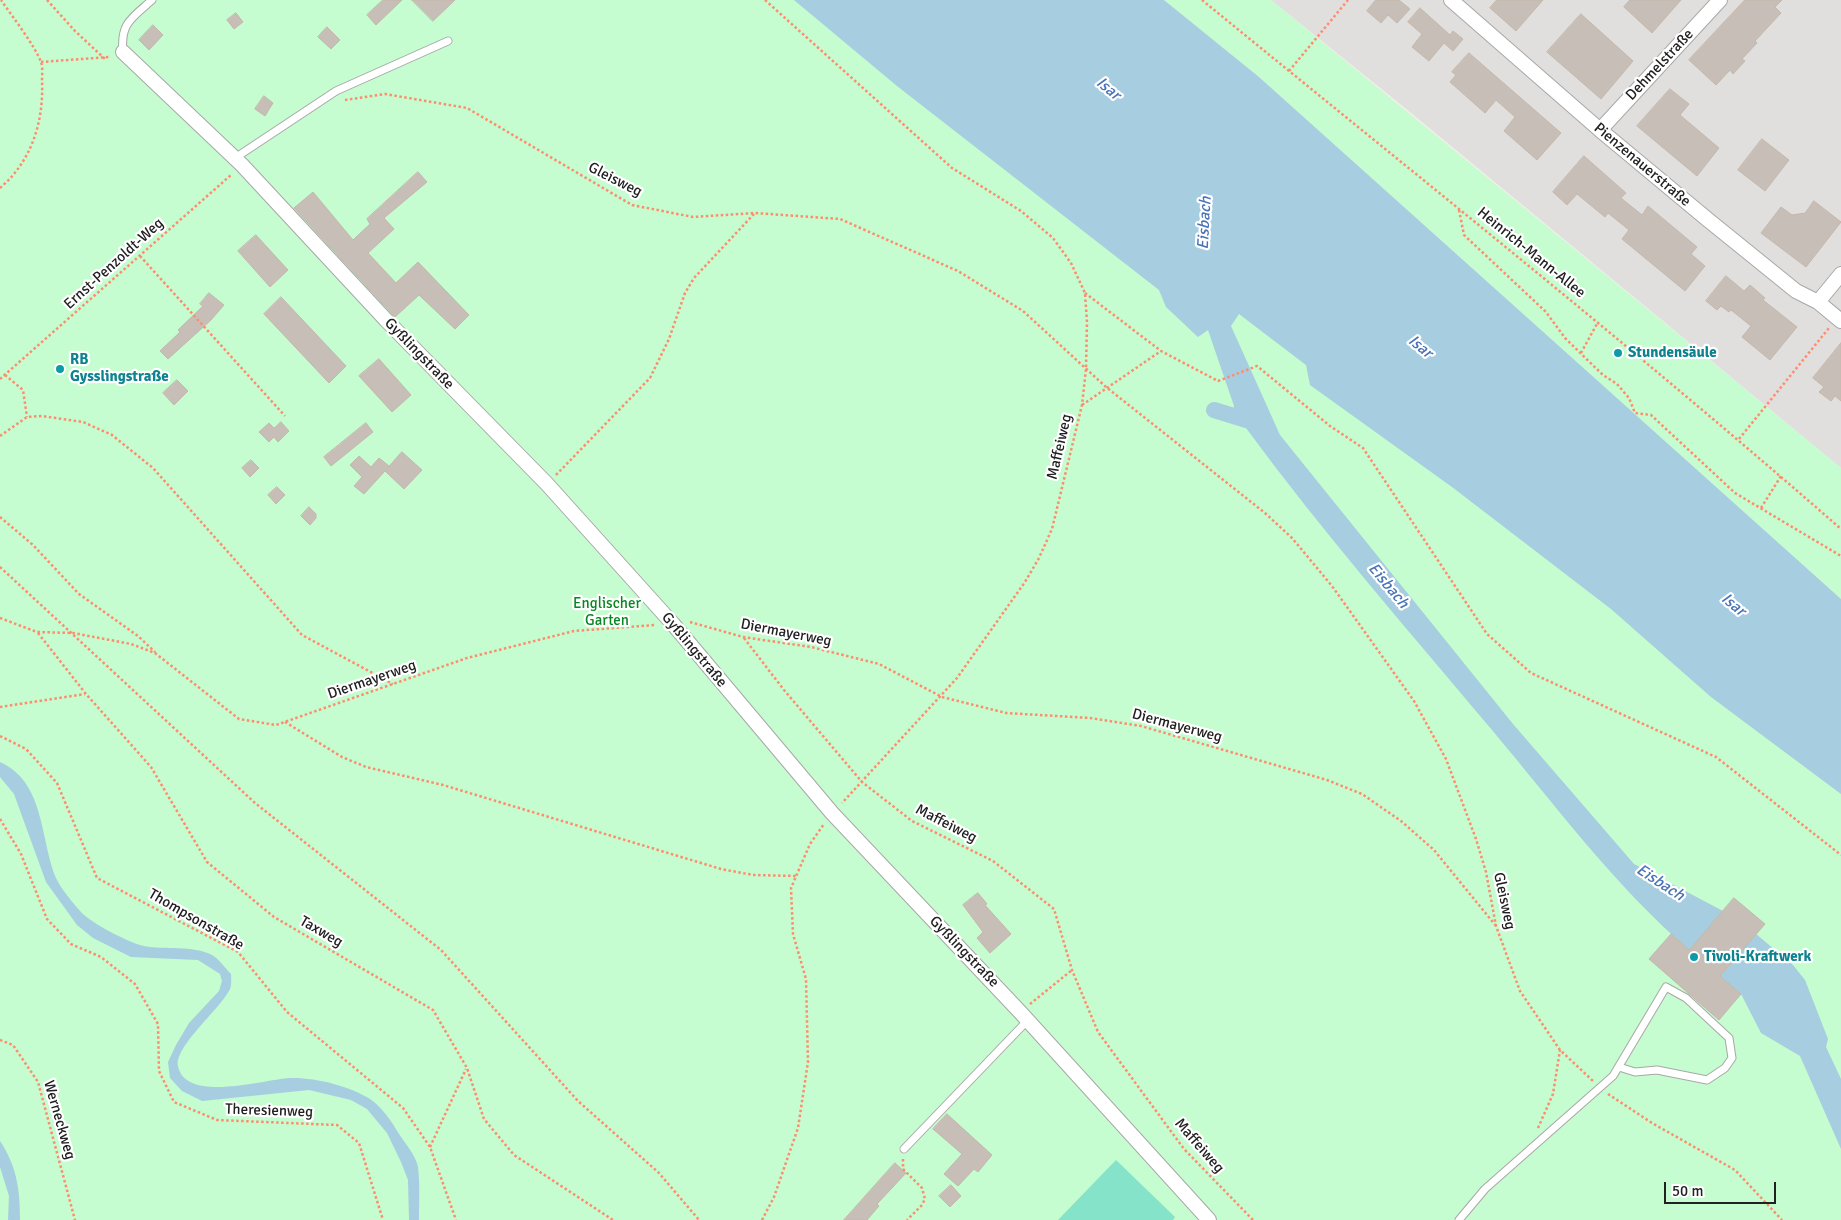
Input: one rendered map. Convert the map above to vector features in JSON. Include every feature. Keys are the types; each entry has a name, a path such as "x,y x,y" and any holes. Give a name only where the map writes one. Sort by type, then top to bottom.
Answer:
{"street":[{"name":"Pienzenauerstraße","path":"1451,0 1600,130 1796,291 1818,302 1837,322"},
{"name":"Dehmelstraße","path":"1600,130 1720,0"},
{"name":"Gyßlingstraße","path":"123,52 238,161 393,327 547,484 673,624 832,813 1025,1016 1209,1220"},
{"path":"1818,302 1841,274"}],"lane":[{"path":"123,52 124,26 152,0"},
{"path":"238,161 336,91 448,41"},
{"path":"1459,1220 1485,1189 1613,1076 1666,987 1686,998 1729,1038 1732,1058 1725,1068 1707,1080 1657,1070 1635,1072 1619,1067"},
{"path":"904,1149 1025,1016"}],"path":[{"path":"0,188 13,177 30,152 39,121 43,95 41,62 2,0"},
{"path":"47,0 105,58"},
{"path":"765,0 952,168 1022,212 1053,238 1072,262 1085,293 1160,351 1218,382 1257,366 1330,426 1363,448 1487,634 1531,672 1716,757 1841,855"},
{"name":"Heinrich-Mann-Allee","path":"1202,0 1598,322 1739,439 1841,529"},
{"path":"1289,71 1348,0"},
{"path":"41,62 105,58 123,52"},
{"name":"Gleisweg","path":"341,100 385,94 467,108 632,205 692,217 755,213 840,219 958,271 1023,311 1106,387 1265,513 1292,538 1332,586 1414,701 1446,759 1460,792 1486,872 1496,926 1520,991 1560,1050 1600,1088 1652,1123 1734,1170 1782,1220"},
{"name":"Ernst-Penzoldt-Weg","path":"0,380 140,256 238,161"},
{"path":"1459,210 1464,235 1546,312 1565,338 1602,375 1617,384 1629,398 1635,413 1651,415 1734,492 1841,556"},
{"path":"547,484 650,378 669,339 685,293 694,278 755,213"},
{"path":"140,256 286,416"},
{"name":"Maffeiweg","path":"1085,293 1087,322 1086,369 1082,405 1052,529 1039,558 986,638 942,697 862,782 912,821 993,861 1054,910 1072,970 1098,1032 1134,1084 1184,1149 1253,1220"},
{"path":"1580,353 1598,322"},
{"path":"1739,439 1837,322"},
{"path":"1082,405 1160,351"},
{"path":"5,375 24,390 27,417"},
{"path":"0,436 27,417 42,416 83,422 112,435 153,468 302,634 393,684"},
{"path":"1761,508 1781,476"},
{"path":"0,517 34,545 79,594 138,636 155,653"},
{"path":"0,567 255,803 441,950 578,1101 659,1173 698,1220"},
{"path":"0,618 37,632"},
{"name":"Diermayerweg","path":"37,632 73,633 131,644 155,653 239,720 276,725 467,658 574,631 692,622 743,637 811,647 879,664 942,697 1006,713 1090,718 1141,726 1345,787 1362,794 1401,821 1434,850 1496,926"},
{"name":"Taxweg","path":"37,632 86,694 151,767 206,862 274,917 433,1010 467,1068 484,1119 514,1156 613,1220"},
{"path":"743,637 784,690 862,782 832,813 810,844 791,888 793,934 806,979 808,1062 798,1128 774,1197 762,1220"},
{"path":"0,707 86,694"},
{"path":"285,722 342,757 366,767 442,785 720,869 753,875 796,876"},
{"name":"Thompsonstraße","path":"0,736 26,749 57,783 97,878 238,952 288,1012 403,1108 430,1147 456,1220"},
{"name":"Theresienweg","path":"0,819 21,854 47,919 71,944 101,957 135,984 158,1024 159,1071 174,1102 217,1120 337,1125 359,1143 383,1220"},
{"path":"1025,1016 1072,970"},
{"name":"Werneckweg","path":"0,1040 13,1045 38,1082 75,1220"},
{"path":"1528,1150 1553,1094 1560,1050"},
{"path":"430,1147 467,1068"},
{"path":"904,1149 908,1153 902,1161 903,1168 922,1188 925,1199 922,1205 907,1220"}],"shaded area":[{"path":"1271,0 1841,0 1841,468 1405,108"}],"green space":[{"name":"Englischer Garten","path":"0,0 818,0 1243,309 1841,786 1841,1220 0,1220"},
{"path":"1164,0 1271,0 1841,468 1841,599 1259,77"},
{"path":"1116,1160 1175,1217 1173,1220 1058,1220"}],"water":[{"path":"794,0 1164,0 1259,77 1841,599 1841,794 1711,697 1611,609 1452,487 1310,385 1306,365 1239,314 1231,326 1280,435 1513,724 1634,864 1723,911 1689,950 1636,899 1586,844 1336,544 1246,428 1230,420 1234,406 1208,330 1198,337 1166,307 1159,290 897,86"},
{"path":"0,762 15,771 33,797 56,878 81,912 101,927 137,944 196,950 212,955 231,974 230,989 225,997 183,1049 178,1066 184,1077 195,1084 210,1087 228,1087 279,1079 300,1078 332,1083 362,1094 379,1106 415,1158 419,1180 419,1220 409,1220 408,1180 387,1133 367,1109 351,1100 309,1090 202,1101 182,1091 170,1078 168,1062 176,1045 189,1023 219,991 222,981 220,974 198,960 131,957 93,938 77,925 46,882 14,794 0,777"},
{"path":"1756,934 1793,965 1805,980 1828,1039 1826,1047 1841,1079 1841,1149 1800,1056 1761,1033 1741,994 1720,976"},
{"path":"0,1141 14,1169 19,1198 20,1220 8,1220 9,1196 0,1167"}],"building":[{"path":"383,0 402,0 376,25 367,15"},
{"path":"412,0 455,0 433,21"},
{"path":"1376,0 1399,0 1410,9 1397,23 1388,15 1381,23 1367,11"},
{"path":"1497,0 1543,0 1516,31 1490,8"},
{"path":"1630,0 1681,0 1652,33 1624,7"},
{"path":"1745,0 1782,0 1775,7 1781,13 1755,41 1757,43 1742,59 1745,61 1733,74 1730,70 1716,85 1689,60"},
{"path":"1420,8 1450,35 1453,31 1463,39 1453,51 1444,43 1429,61 1412,47 1422,34 1408,22"},
{"path":"236,13 243,22 234,29 227,20"},
{"path":"1581,14 1633,61 1601,99 1547,52"},
{"path":"153,25 163,35 149,50 139,40"},
{"path":"327,27 340,40 331,49 318,37"},
{"path":"1469,53 1561,133 1537,160 1504,131 1515,117 1496,100 1485,113 1450,82 1456,75 1452,72"},
{"path":"1670,89 1689,104 1680,115 1719,148 1697,176 1637,126"},
{"path":"264,96 273,103 265,116 255,109"},
{"path":"1762,139 1789,160 1765,191 1738,170"},
{"path":"1584,156 1626,193 1621,198 1642,215 1648,206 1697,247 1691,254 1705,266 1685,291 1622,239 1629,230 1608,213 1605,217 1577,194 1567,205 1553,192"},
{"path":"418,172 427,182 384,218 394,229 368,253 396,283 418,262 469,315 455,329 419,295 395,317 294,208 313,192 353,240 370,224 367,219"},
{"path":"1814,201 1841,222 1806,267 1761,233 1781,207 1792,215 1805,213"},
{"path":"256,235 288,270 270,287 238,251"},
{"path":"1726,276 1744,291 1750,285 1765,298 1763,300 1797,327 1770,360 1742,337 1751,326 1731,310 1729,312 1721,306 1717,310 1706,301"},
{"path":"209,293 224,305 211,320 168,359 160,351 203,306 200,304"},
{"path":"281,297 346,366 329,383 264,314"},
{"path":"1841,343 1841,401 1835,396 1831,401 1819,392 1824,387 1813,378"},
{"path":"379,359 411,395 392,412 359,376"},
{"path":"177,380 188,391 174,405 163,393"},
{"path":"281,422 289,431 278,442 274,437 269,442 259,432 269,423 274,428"},
{"path":"366,423 373,432 331,466 324,457"},
{"path":"402,452 422,470 404,489 385,471 364,494 354,486 362,477 350,465 359,456 371,467 379,458 389,466"},
{"path":"251,460 259,468 250,477 242,468"},
{"path":"277,487 285,495 276,504 268,495"},
{"path":"309,507 316,514 316,518 310,525 301,516"},
{"path":"978,893 987,904 985,905 1011,934 990,953 977,938 983,932 963,905"},
{"name":"Tivoli-Kraftwerk","path":"1734,898 1765,924 1720,976 1741,994 1719,1020 1649,959 1671,934 1689,950"},
{"path":"947,1114 992,1155 978,1172 974,1169 958,1186 944,1174 962,1154 933,1129"},
{"path":"895,1163 906,1173 877,1204 879,1206 867,1220 844,1220"},
{"path":"951,1185 961,1196 950,1207 939,1196"}],"waterway":[{"path":"1214,410 1253,422"}],"place":[{"name":"Stundensäule","path":"1618,353"},
{"name":"RB Gysslingstraße","path":"60,369"},
{"name":"Tivoli-Kraftwerk","path":"1694,957"}],"water label":[{"name":"Isar","path":"1108,89"},
{"name":"Eisbach","path":"1205,223"},
{"name":"Isar","path":"1420,347"},
{"name":"Eisbach","path":"1388,586"},
{"name":"Isar","path":"1733,605"},
{"name":"Eisbach","path":"1660,883"}]}
